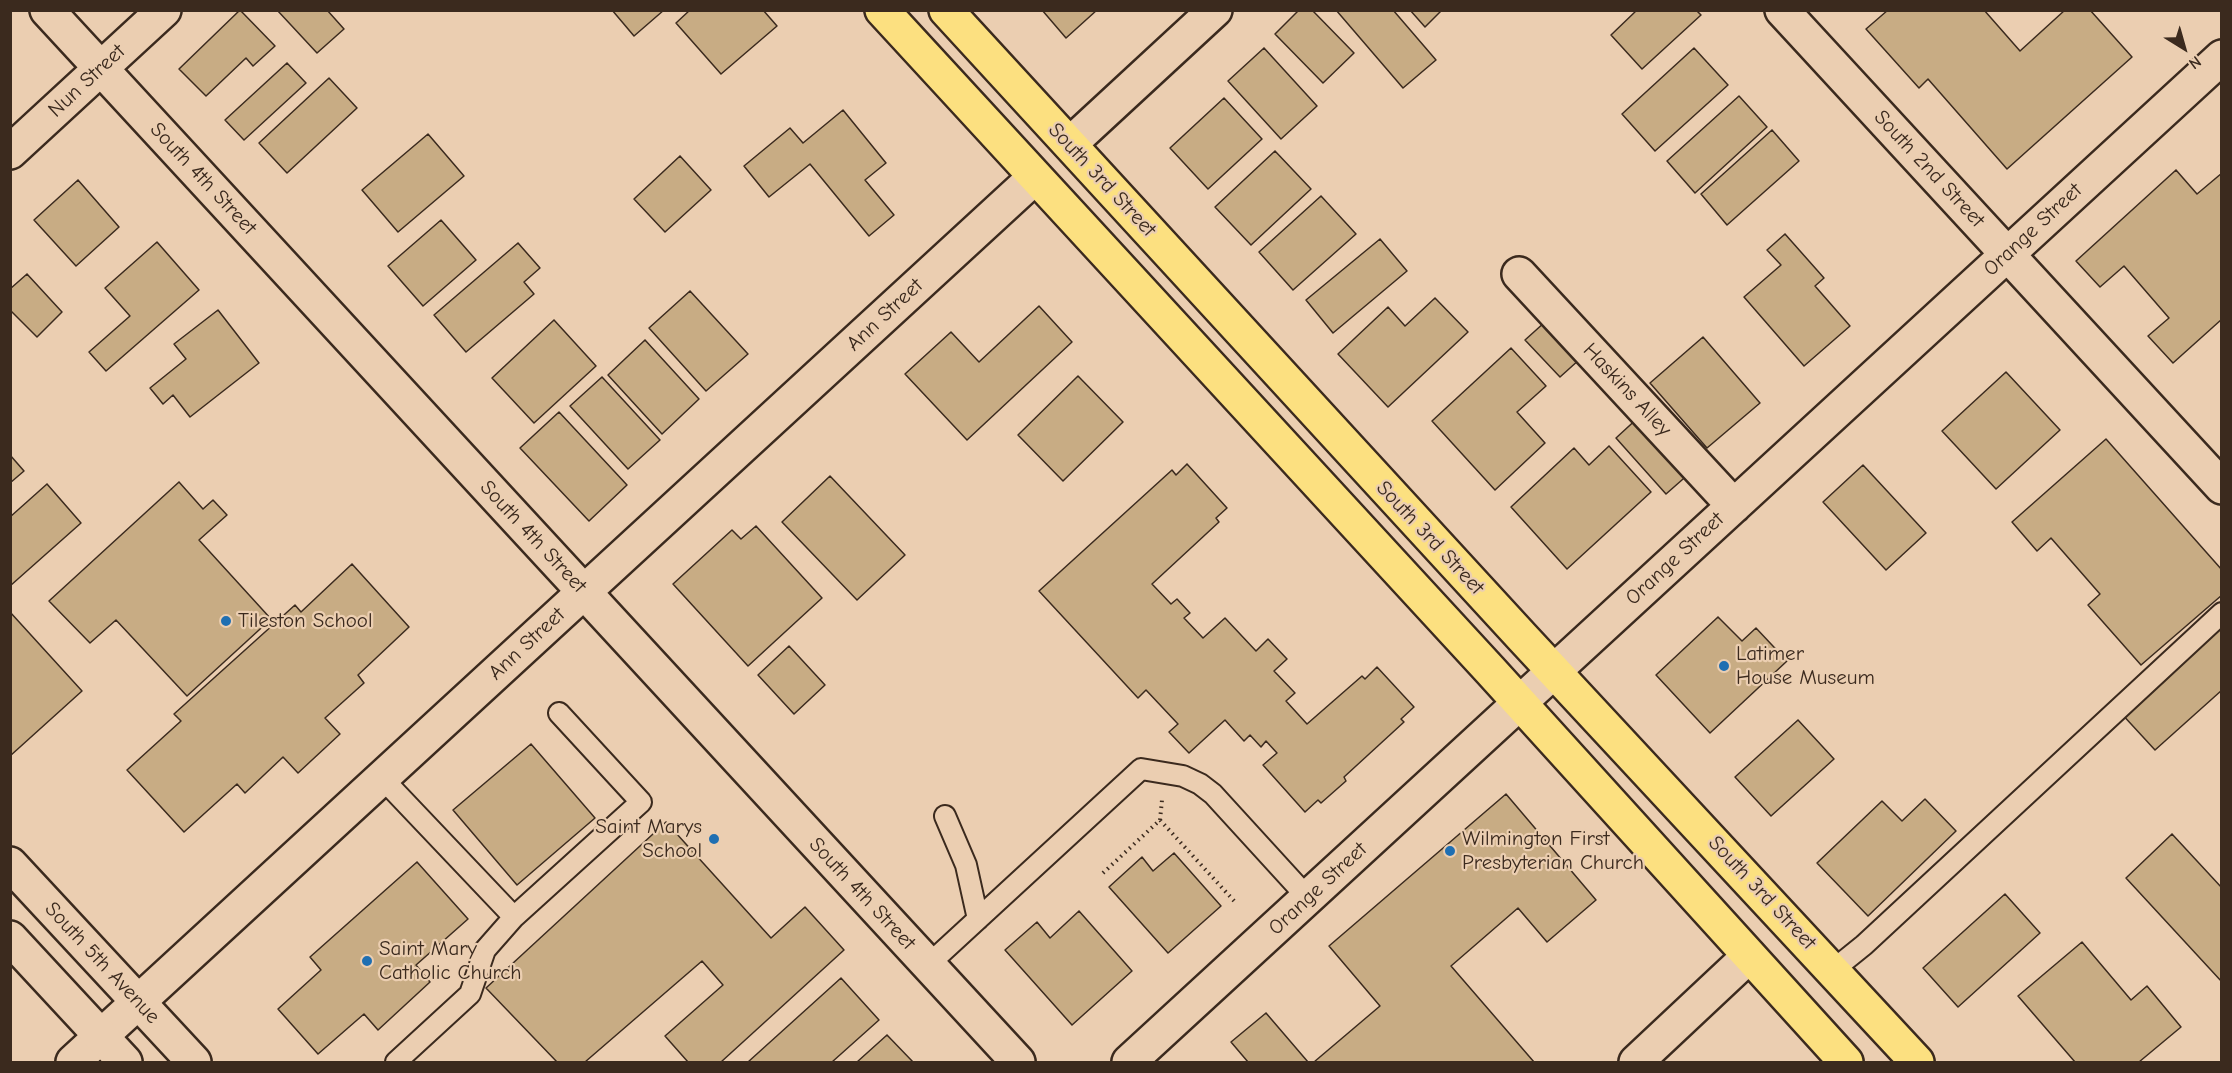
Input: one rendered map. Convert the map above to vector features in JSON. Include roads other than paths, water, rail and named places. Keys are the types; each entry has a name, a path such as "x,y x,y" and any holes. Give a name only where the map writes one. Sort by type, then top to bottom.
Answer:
{"main road":[{"path":"882,10 1520,703 1846,1062"},
{"name":"South 3rd Street","path":"946,10 1917,1062"}],"street":[{"name":"South 4th Street","path":"47,10 1018,1062"},
{"name":"Nun Street","path":"10,152 165,10"},
{"path":"1070,144 1215,10"},
{"name":"South 2nd Street","path":"1782,10 2222,487"},
{"name":"Orange Street","path":"1130,1062 2222,57"},
{"name":"Ann Street","path":"73,1062 1035,177"},
{"name":"Haskins Alley","path":"1519,274 1734,506"},
{"name":"South 5th Avenue","path":"10,864 194,1062"},
{"path":"10,938 125,1062"},
{"path":"1636,1062 1749,956"}],"lane":[{"path":"1833,970 1872,937 2222,614"},
{"path":"396,1062 470,994 485,950 513,917 641,802 559,713"},
{"path":"928,964 1141,769 1183,776 1207,789 1308,898"},
{"path":"382,778 513,917"},
{"path":"945,816 966,865 978,918"}],"place":[{"name":"Tileston School","path":"226,621"},
{"name":"Latimer House Museum","path":"1724,666"},
{"name":"Saint Marys School","path":"714,839"},
{"name":"Wilmington First Presbyterian Church","path":"1450,851"},
{"name":"Saint Mary Catholic Church","path":"367,961"}]}
